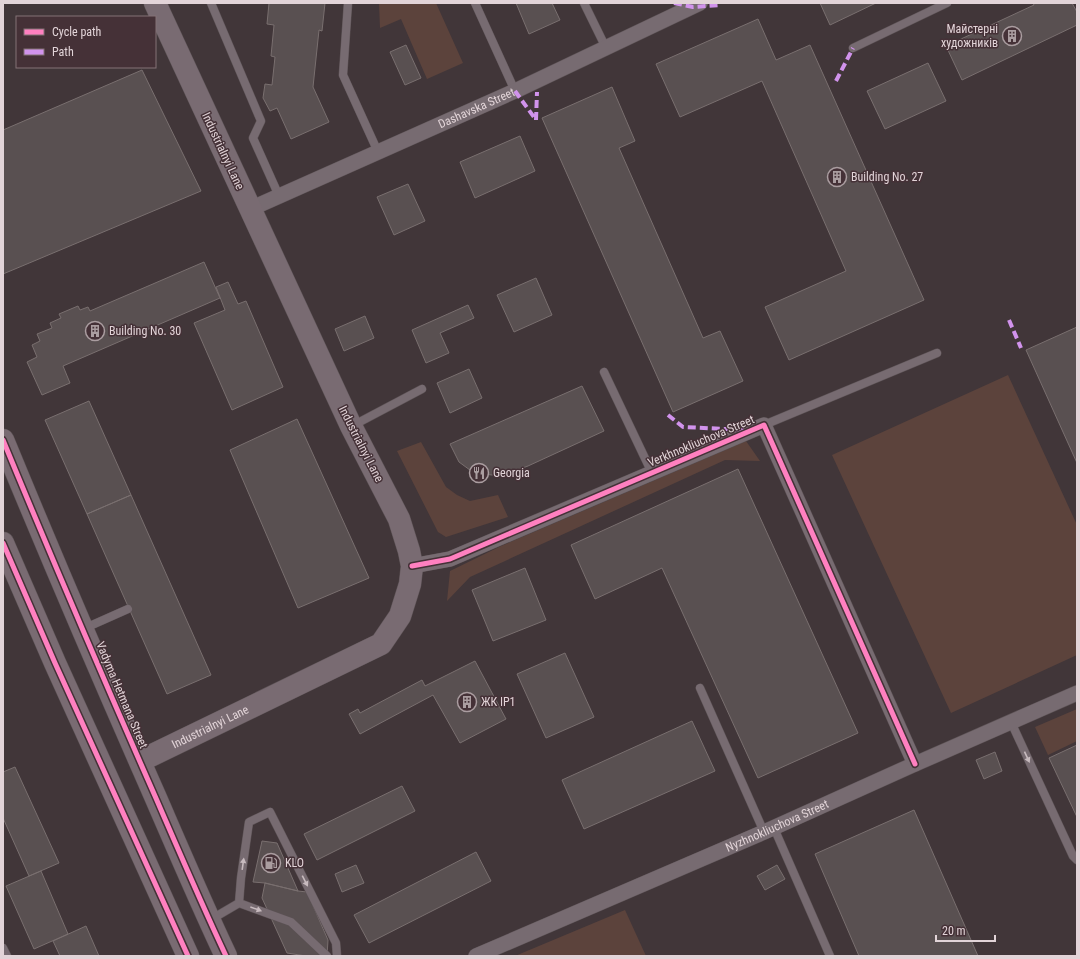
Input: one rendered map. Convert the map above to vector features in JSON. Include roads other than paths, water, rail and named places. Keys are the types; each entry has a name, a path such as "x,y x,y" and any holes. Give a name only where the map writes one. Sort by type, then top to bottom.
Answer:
{"main road":[{"name":"Industrialnyi Lane","path":"140,761 381,644 400,616 410,584 412,566 409,550 399,519 351,426 155,3"},
{"name":"Vadyma Hetmana Street","path":"3,440 82,629 226,956"},
{"path":"3,543 55,663 188,956"}],"street":[{"name":"Dashavska Street","path":"250,209 515,92 700,3"},
{"name":"Verkhnokliuchova Street","path":"412,566 450,559 764,424 915,764"},
{"name":"Nyzhnokliuchova Street","path":"476,956 769,830 1077,693"}],"lane":[{"path":"211,3 261,121 254,138 280,196"},
{"path":"348,3 343,75 378,152"},
{"path":"476,3 515,92"},
{"path":"584,3 606,48"},
{"path":"853,48 947,3"},
{"path":"764,424 937,353"},
{"path":"604,372 652,473"},
{"path":"351,426 422,389"},
{"path":"82,629 128,609"},
{"path":"700,688 830,956"},
{"path":"1011,722 1073,856 1077,860"},
{"path":"239,903 249,822 270,812 336,943 337,956"},
{"path":"209,920 239,903 291,922 326,956"},
{"path":"3,948 7,956"}],"place":[{"name":"Майстерні художників","path":"1012,36"},
{"name":"Building No. 27","path":"837,177"},
{"name":"Building No. 30","path":"95,331"},
{"name":"Georgia","path":"479,473"},
{"name":"ЖК IP1","path":"467,702"},
{"name":"KLO","path":"271,863"}]}
